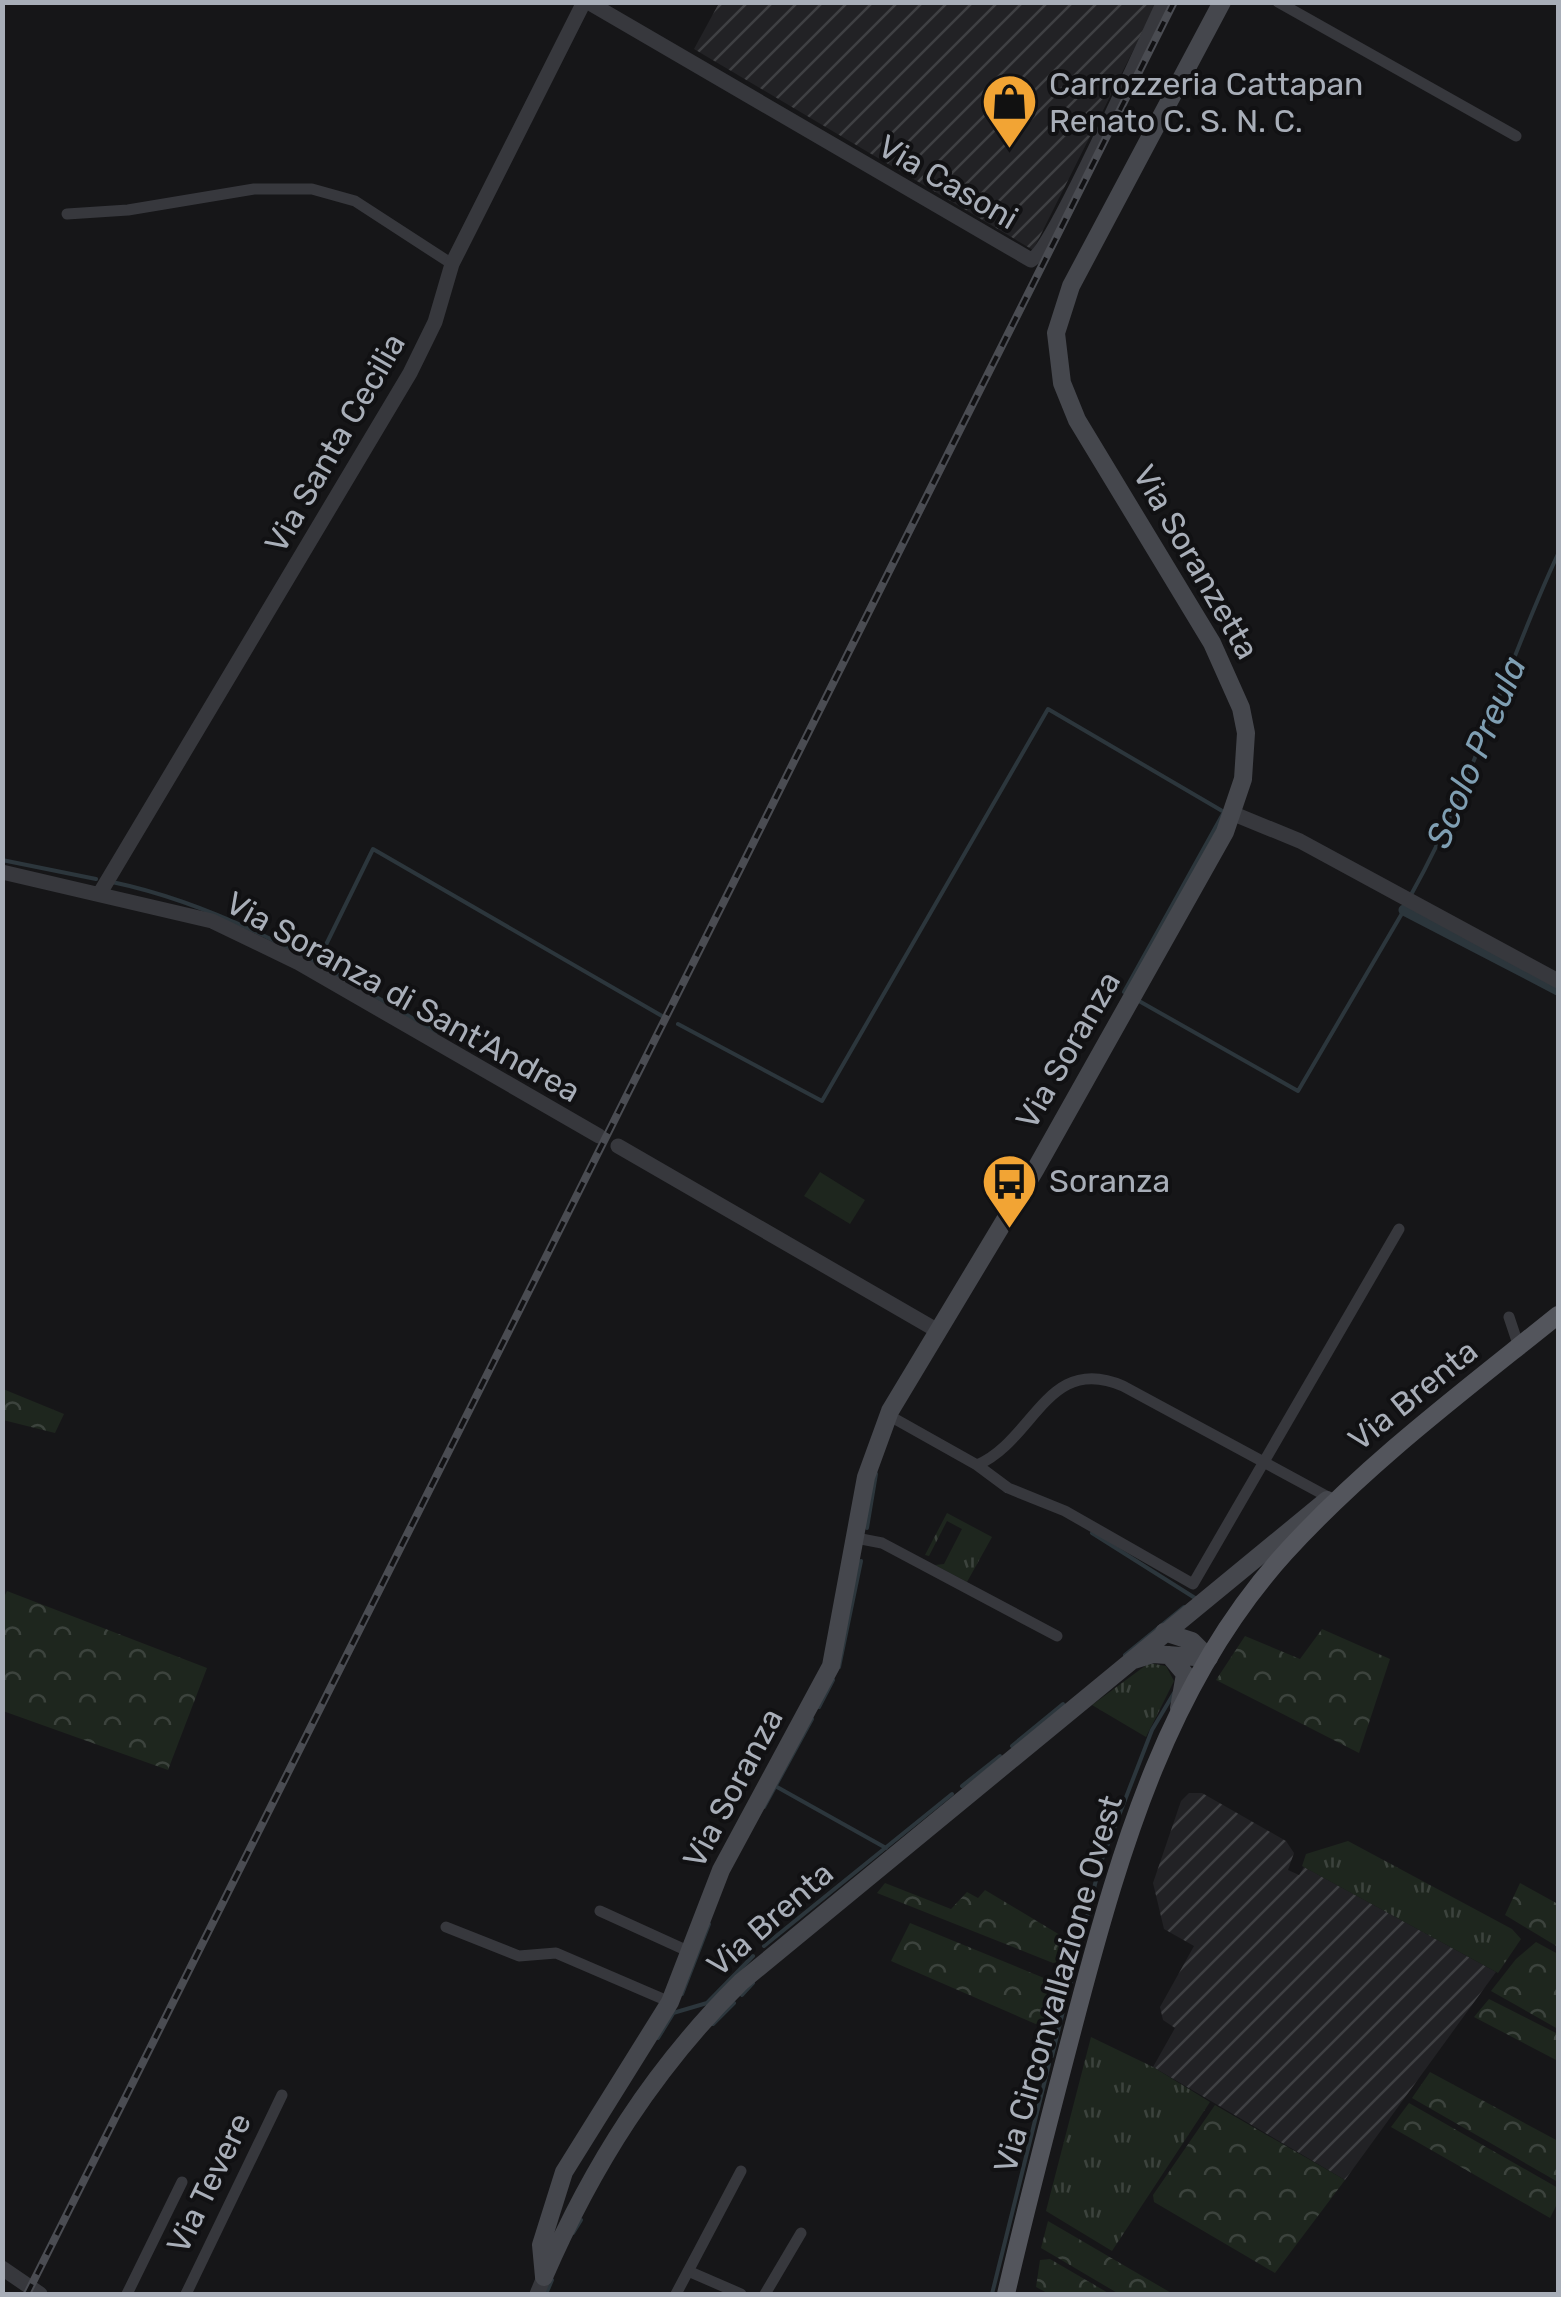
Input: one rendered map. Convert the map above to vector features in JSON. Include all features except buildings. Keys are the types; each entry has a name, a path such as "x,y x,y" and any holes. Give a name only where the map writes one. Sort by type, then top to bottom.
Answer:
{"main road":[{"name":"Via Soranzetta","path":"1222,2 1071,286 1056,333 1062,383 1078,420 1212,644 1241,708 1246,757 1234,814"},
{"name":"Via Soranza","path":"540,2286 541,2246 564,2172 670,2002 720,1870 831,1666 870,1460 888,1415 1031,1176 1234,814"},
{"name":"Via Brenta","path":"540,2286 610,2146 652,2082 711,2012 782,1944 1558,1316"},
{"name":"Via Circonvallazione Ovest","path":"1006,2294 1106,1906 1132,1818 1177,1714 1209,1658 1284,1554 1376,1465"},
{"path":"1164,1632 1192,1641 1209,1658"},
{"name":"Via Brenta","path":"1129,1662 1153,1654 1209,1658"},
{"path":"1170,1654 1184,1674 1177,1714"}],"street":[{"name":"Via Casoni","path":"586,2 1031,260 1042,253 1164,2"},
{"name":"Via Santa Cecilia","path":"100,892 410,374 436,322 452,264 586,2"},
{"path":"1278,2 1516,136"},
{"path":"67,214 128,210 254,189 319,190 354,201 452,264"},
{"path":"1234,814 1300,841 1558,982"},
{"name":"Via Soranza di Sant'Andrea","path":"2,872 177,910 252,939 599,1136"},
{"path":"618,1146 938,1332"},
{"path":"888,1415 977,1465 1008,1488 1066,1511 1193,1584 1399,1229"},
{"path":"1509,1316 1520,1347"},
{"path":"977,1465 999,1456 1027,1419 1080,1376 1123,1386 1330,1498"},
{"path":"856,1538 882,1543 1057,1636"},
{"path":"600,1911 690,1952"},
{"path":"446,1927 519,1956 556,1953 670,2002"},
{"name":"Via Tevere","path":"186,2294 282,2094"},
{"path":"676,2294 741,2171"},
{"name":"Via Tevere","path":"127,2294 182,2182"},
{"path":"764,2294 802,2232"},
{"path":"2,2268 38,2293"},
{"path":"688,2271 741,2294"}],"shaded area":[{"path":"719,3 1157,3 1033,250 694,49"},
{"path":"1189,1793 1202,1793 1286,1841 1294,1853 1288,1870 1299,1875 1304,1867 1496,1972 1345,2180 1153,2067 1175,2028 1163,2020 1160,2007 1194,1946 1164,1929 1153,1883 1181,1801"}],"green space":[{"path":"820,1172 865,1200 850,1224 804,1196"},
{"path":"3,1389 64,1414 55,1433 3,1420"},
{"path":"947,1513 992,1537 967,1582 935,1565 944,1564 962,1529 947,1521 929,1556 925,1555"},
{"path":"7,1591 207,1668 168,1770 3,1711 2,1601"},
{"path":"1322,1629 1390,1659 1359,1753 1216,1680 1245,1636 1300,1659"},
{"path":"1149,1663 1166,1666 1174,1681 1146,1737 1092,1705"},
{"path":"1348,1841 1512,1929 1521,1939 1498,1973 1302,1866 1306,1854"},
{"path":"885,1883 951,1909 967,1892 978,1898 985,1890 1075,1944 1070,1959 1053,1963 877,1893"},
{"path":"1520,1883 1558,1904 1558,1947 1505,1915"},
{"path":"910,1923 1061,1985 1045,2028 891,1961"},
{"path":"1536,1942 1558,1954 1558,2029 1491,1991 1516,1959"},
{"path":"1489,1999 1558,2034 1558,2061 1474,2017"},
{"path":"1091,2037 1153,2067 1210,2102 1112,2251 1046,2211"},
{"path":"1430,2072 1558,2141 1558,2182 1412,2098"},
{"path":"1409,2103 1558,2188 1558,2202 1550,2218 1391,2127"},
{"path":"1215,2105 1345,2180 1275,2273 1154,2202 1153,2195"},
{"path":"1048,2221 1173,2294 1119,2294 1041,2248"},
{"path":"1050,2259 1110,2294 1049,2294 1036,2287 1040,2260"}],"waterway":[{"name":"Scolo Preula","path":"1412,893 1453,810 1558,554"},
{"path":"678,1024 822,1101 1048,709 1224,812 1124,992"},
{"path":"317,963 373,849 662,1016"},
{"path":"2,860 96,879"},
{"path":"112,882 156,893 239,924 319,964 436,1032"},
{"path":"1139,1001 1298,1091 1404,910"},
{"path":"1404,910 1558,990"},
{"path":"867,1528 876,1474"},
{"path":"1092,1533 1195,1598"},
{"path":"839,1667 861,1561"},
{"path":"1125,1655 1184,1607"},
{"path":"819,1707 833,1680"},
{"path":"1101,1862 1152,1730 1174,1693"},
{"path":"1012,1746 1063,1704"},
{"path":"764,1807 812,1719"},
{"path":"962,1786 1000,1756"},
{"path":"777,1787 886,1848"},
{"path":"764,1946 952,1794"},
{"path":"1071,1982 1098,1872"},
{"path":"682,1994 709,1924"},
{"path":"673,2013 707,2003 753,1956"},
{"path":"742,1995 753,1983"},
{"path":"1052,2056 1067,1995"},
{"path":"713,2024 734,2003"},
{"path":"658,2038 674,2012"},
{"path":"992,2294 1049,2064"},
{"path":"573,2233 581,2220"},
{"path":"546,2294 552,2280"}],"railway":[{"path":"27,2294 1174,2"}],"place":[{"name":"Carrozzeria Cattapan Renato C. S. N. C.","path":"1010,151"},
{"name":"Soranza","path":"1010,1230"}]}
